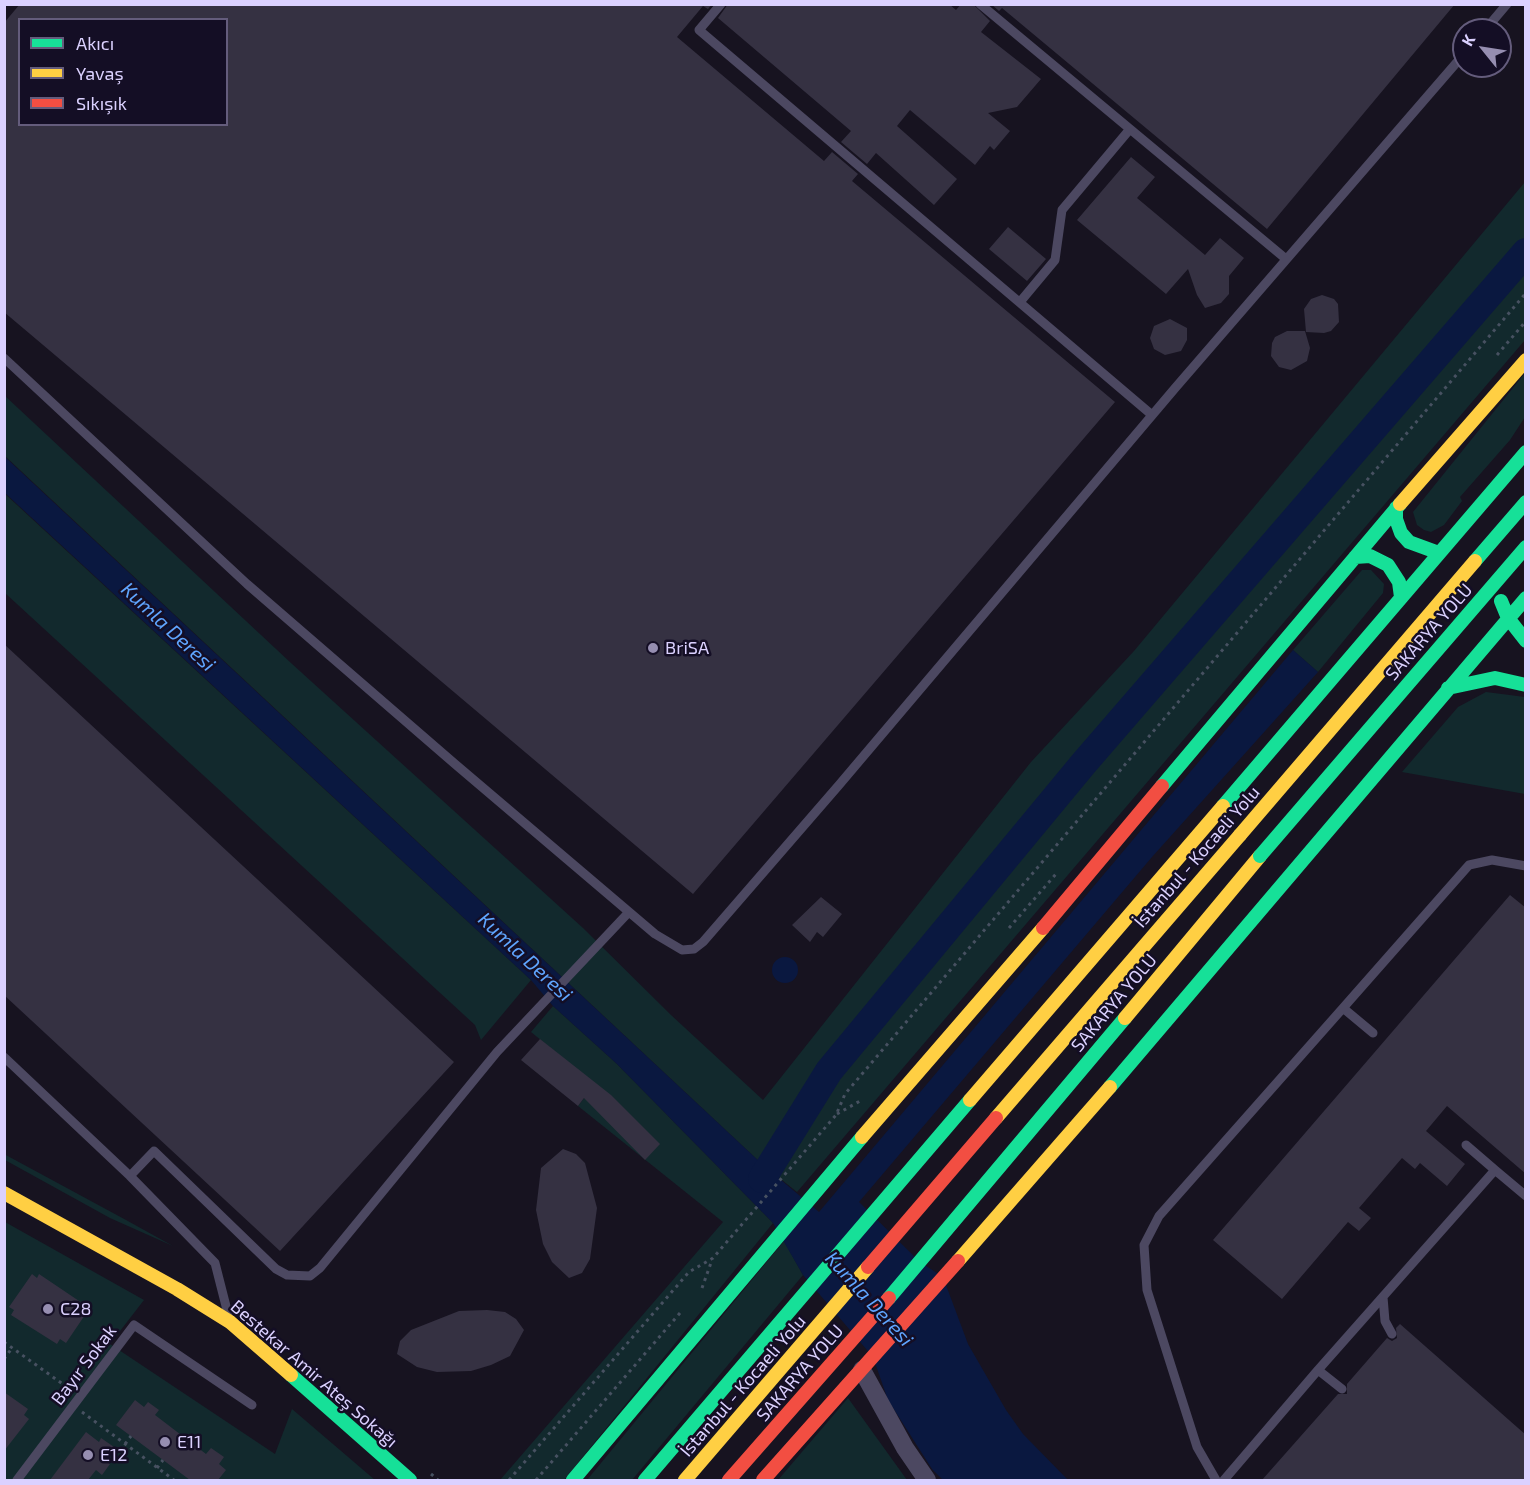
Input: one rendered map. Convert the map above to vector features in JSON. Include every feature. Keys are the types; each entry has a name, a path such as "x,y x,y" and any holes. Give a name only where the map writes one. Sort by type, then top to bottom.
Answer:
{"main road":[{"path":"573,1480 828,1176 1042,930 1396,508 1526,360"},
{"path":"645,1480 1526,452"},
{"path":"1491,492 1497,528 1511,542 1526,548"},
{"name":"İstanbul - Kocaeli Yolu","path":"685,1480 1526,502"},
{"path":"1396,508 1396,519 1401,533 1409,542 1439,553 1465,558 1483,567 1493,581 1508,618 1526,641"},
{"name":"SAKARYA YOLU","path":"729,1480 940,1240 1260,856 1526,548"},
{"path":"1355,557 1370,556 1388,565 1399,582 1409,624 1422,641 1464,653 1526,683"},
{"path":"763,1480 1054,1152 1421,720 1448,688 1464,653 1508,618 1526,598"},
{"path":"1355,650 1371,649 1386,652 1406,666 1419,684 1421,720"},
{"path":"1448,688 1495,678 1526,683"},
{"path":"930,1196 1055,1002"},
{"path":"1042,1143 1136,1054"},
{"path":"940,1240 1025,1160"},
{"name":"Bestekar Amir Ateş Sokağı","path":"4,1192 177,1289 230,1322 410,1480"}],"street":[{"path":"867,1363 905,1448 927,1480"}],"lane":[{"path":"721,4 699,30 1152,414"},
{"path":"980,4 1286,259"},
{"path":"1495,18 1507,4"},
{"path":"4,358 247,584 629,912 669,945 682,950 694,949 703,942 1152,414 1452,68"},
{"path":"1020,302 1055,261 1062,210 1130,129"},
{"path":"1216,1480 1197,1447 1147,1290 1144,1245 1159,1216 1469,865 1492,860 1526,866"},
{"path":"129,1176 154,1151 276,1269 287,1275 310,1276 320,1268 514,1033 629,912"},
{"path":"1343,1008 1373,1033"},
{"path":"4,1057 129,1176 215,1263 230,1322"},
{"path":"1466,1145 1526,1196"},
{"path":"1224,1480 1495,1170"},
{"path":"1383,1297 1385,1321 1392,1334"},
{"name":"Bayır Sokak","path":"17,1480 134,1325 252,1405"},
{"path":"1318,1370 1342,1389"}],"path":[{"path":"509,1480 689,1272 713,1258 836,1115 845,1094 1526,293"},
{"path":"696,1295 704,1286 713,1258"},
{"path":"536,1480 681,1313"},
{"path":"4,1342 80,1396"},
{"path":"4,1359 12,1348"},
{"path":"73,1406 174,1480"},
{"path":"125,1444 131,1436"},
{"path":"157,1468 163,1460"}],"green space":[{"path":"1525,182 1525,340 797,1192 762,1164 5,456 4,395 291,663 583,928 671,1015 763,1100 1031,762 1134,651"},
{"path":"1525,373 1525,417 1510,440 1460,497 1462,501 1444,525 1431,532 1424,530 1417,525 1413,512"},
{"path":"4,493 531,980 481,1040 475,1025 5,593"},
{"path":"1362,570 1371,570 1384,584 1383,593 1318,672 1293,650"},
{"path":"1486,692 1525,697 1525,794 1402,772 1458,707"},
{"path":"553,1006 617,1064 773,1223 564,1480 500,1480 723,1222 578,1106 595,1084 531,1032"},
{"path":"4,1154 173,1246 110,1218 5,1160"},
{"path":"5,1222 144,1300 110,1344 275,1454 292,1409 375,1480 5,1480"},
{"path":"784,1241 803,1275 632,1480 587,1480"},
{"path":"848,1398 907,1480 778,1480"}],"water":[{"name":"Kumla Deresi","path":"4,456 762,1164 819,1212 1293,650 1318,672 1152,857 859,1202 920,1262 943,1277 968,1344 1006,1410 1023,1434 1068,1480 943,1480 932,1469 888,1400 873,1357 803,1275 773,1223 617,1064 553,1006 531,980 5,493"},
{"path":"785,957 794,961 798,970 794,979 785,983 776,979 772,970 776,961"}],"building":[{"name":"BriSA","path":"20,4 712,4 708,9 703,6 677,37 824,161 832,152 858,174 852,181 1115,402 693,894 4,312 4,23"},
{"path":"728,4 949,4 956,10 961,4 973,4 990,21 981,32 1041,79 1017,107 988,113 1010,131 994,150 990,146 975,165 910,110 897,126 957,179 934,205 876,153 867,164 841,142 851,131 718,18"},
{"path":"991,4 1455,4 1267,229 1002,8 999,11"},
{"path":"1131,157 1155,177 1137,198 1205,255 1220,238 1244,258 1229,276 1229,294 1221,303 1205,308 1197,295 1188,269 1166,294 1077,220"},
{"path":"1008,227 1046,259 1027,281 989,249"},
{"path":"1322,295 1334,299 1338,304 1339,322 1331,331 1306,332 1304,309 1311,299"},
{"path":"1170,319 1187,328 1187,340 1181,351 1165,355 1154,349 1150,338 1154,326"},
{"path":"1287,331 1305,331 1310,348 1307,361 1291,370 1279,367 1271,356 1275,337"},
{"path":"4,644 454,1062 280,1251 4,995"},
{"path":"1510,895 1526,908 1526,1174 1447,1106 1426,1131 1465,1164 1447,1186 1420,1163 1415,1169 1402,1158 1359,1208 1371,1218 1359,1231 1348,1222 1282,1299 1213,1240"},
{"path":"821,897 842,914 823,937 817,932 810,942 792,925"},
{"path":"540,1039 611,1095 660,1144 645,1160 584,1098 578,1106 521,1060"},
{"path":"563,1149 576,1154 585,1163 597,1208 590,1259 582,1273 569,1278 552,1262 543,1244 536,1210 541,1168"},
{"name":"C28","path":"32,1274 37,1278 39,1274 85,1305 82,1308 87,1312 66,1343 60,1339 57,1344 11,1315 14,1310 9,1307"},
{"path":"459,1311 505,1312 516,1319 524,1330 510,1356 471,1371 437,1372 417,1367 397,1354 400,1341 411,1330"},
{"path":"1400,1324 1526,1435 1526,1480 1262,1480 1338,1394 1347,1394 1347,1384 1387,1338 1392,1341 1397,1338 1396,1328"},
{"path":"4,1392 28,1409 24,1415 29,1419 4,1451"},
{"name":"E11","path":"135,1400 144,1407 148,1402 159,1410 155,1415 206,1454 211,1448 224,1457 219,1464 226,1470 218,1480 190,1480 116,1425"},
{"name":"E12","path":"86,1432 99,1442 101,1438 114,1447 104,1460 110,1464 102,1475 96,1470 88,1480 50,1480"}],"waterway":[{"path":"762,1179 829,1071 1084,763 1526,252"}],"traffic: fast":[{"path":"1223,806 1526,452"},
{"path":"1475,561 1526,502"},
{"path":"1162,786 1400,504"},
{"path":"1396,508 1396,519 1401,533 1409,542 1439,553"},
{"path":"1260,856 1526,547"},
{"path":"1355,557 1370,556 1388,565 1399,582 1401,597"},
{"path":"1110,1087 1526,598"},
{"path":"1501,601 1508,618 1526,641"},
{"path":"1448,688 1495,678 1526,685"},
{"path":"889,1298 1125,1018"},
{"path":"645,1480 970,1100"},
{"path":"573,1480 862,1137"},
{"path":"291,1375 410,1480"}],"traffic: slow":[{"path":"1400,504 1526,360"},
{"path":"1240,835 1475,561"},
{"path":"970,1100 1223,806"},
{"path":"996,1118 1240,835"},
{"path":"1125,1018 1260,856"},
{"path":"862,1137 1043,928"},
{"path":"958,1261 1110,1087"},
{"path":"4,1193 177,1289 230,1322 291,1375"},
{"path":"685,1480 868,1267"}],"traffic: jam":[{"path":"1043,928 1162,786"},
{"path":"868,1267 996,1118"},
{"path":"763,1480 958,1261"},
{"path":"729,1480 889,1298"}],"place":[{"name":"BriSA","path":"653,648"},
{"name":"C28","path":"48,1309"},
{"name":"E11","path":"165,1442"},
{"name":"E12","path":"88,1455"}]}
